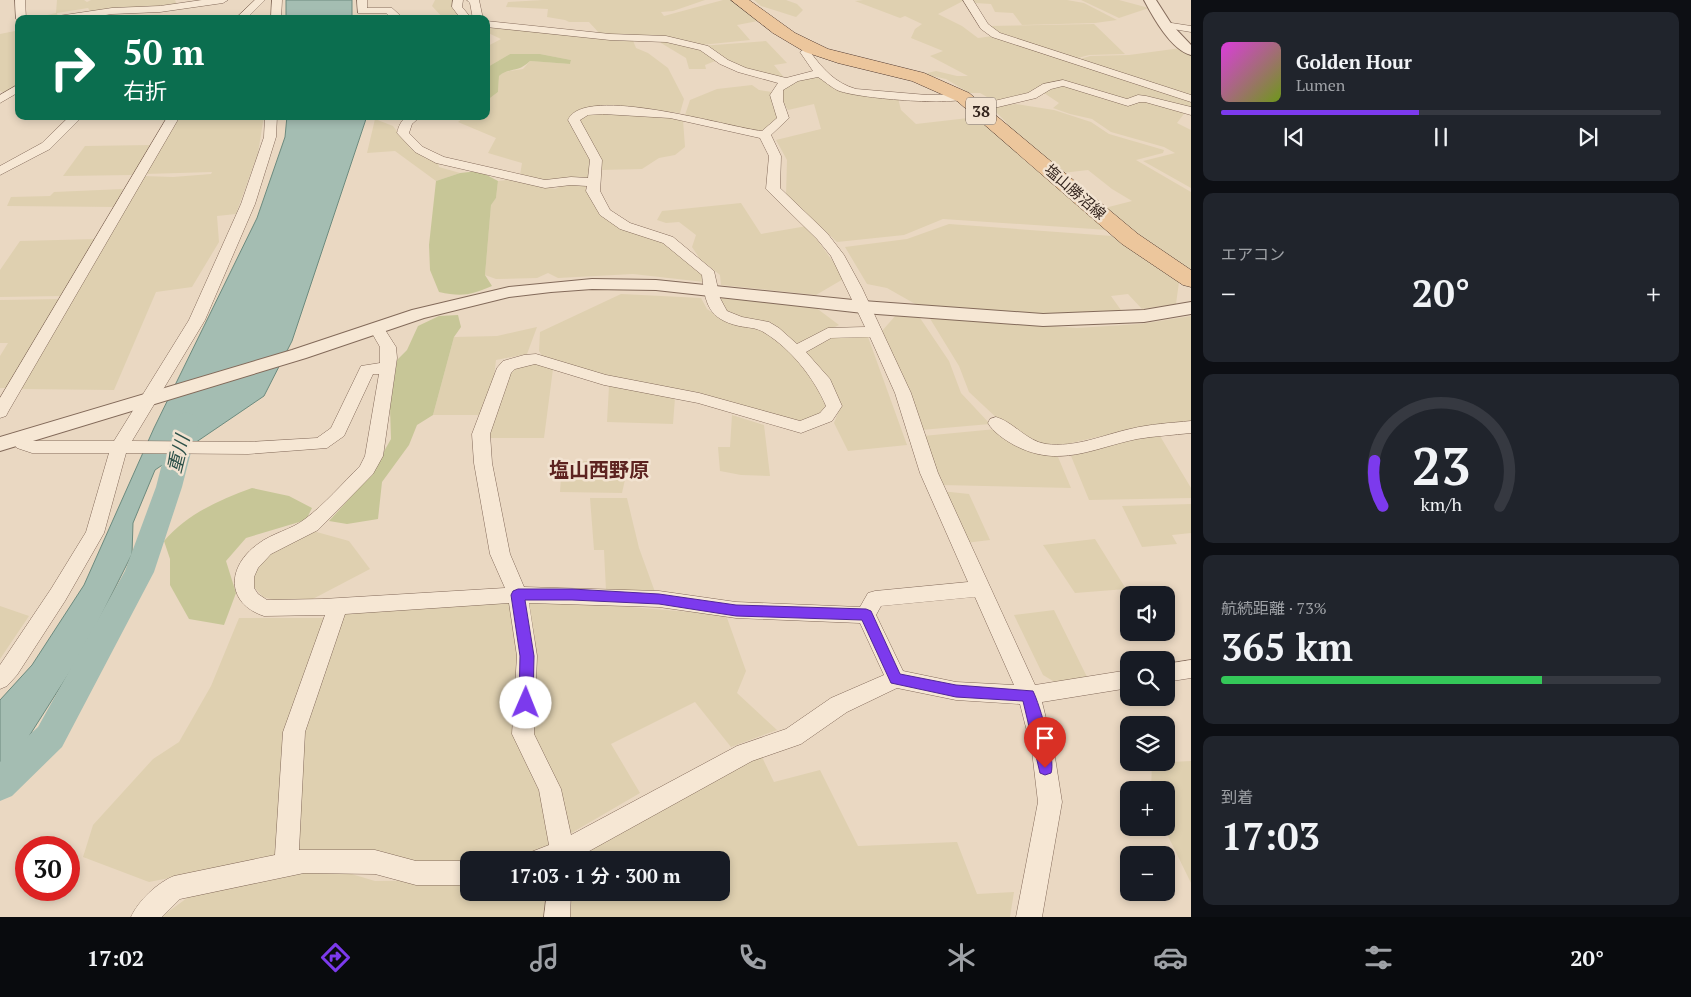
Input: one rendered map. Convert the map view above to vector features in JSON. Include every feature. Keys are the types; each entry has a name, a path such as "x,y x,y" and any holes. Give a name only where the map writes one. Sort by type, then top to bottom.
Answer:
{"main road":[{"name":"塩山勝沼線","path":"739,0 784,33 810,48 842,59 910,74 940,86 970,103 1130,239 1191,280"}],"street":[{"path":"20,0 21,15"},
{"path":"85,15 112,11 160,10 180,3 223,0"},
{"path":"245,15 260,0"},
{"path":"276,15 277,0"},
{"path":"362,0 362,11 388,10 394,15"},
{"path":"458,0 457,7 464,15"},
{"path":"472,0 475,2 477,15"},
{"path":"968,0 972,4 982,25 996,35 1191,98"},
{"path":"1150,0 1172,35 1191,51"},
{"path":"490,24 610,37 666,39 704,48 724,62 742,70 788,82"},
{"path":"1165,26 1191,29"},
{"name":"38","path":"810,48 805,52 820,73 840,88 855,92 970,103"},
{"path":"765,135 768,130 780,123 783,118 776,97 777,90 788,82 820,73"},
{"path":"970,103 1032,96 1047,86 1063,84 1128,103 1138,98 1146,99 1191,111"},
{"path":"0,100 15,90"},
{"path":"555,851 550,789 523,734 527,656 518,595 500,554 483,463 481,434 499,388 503,372 510,365 524,360 546,361 558,367 604,380 699,398 801,427 826,417 834,406 824,383 796,351 771,330 759,324 739,322 721,315 712,304 709,274 668,240 636,230 605,212 593,191 596,160 574,120 580,113 603,110 632,111 679,116 743,133 765,135"},
{"path":"0,171 46,146 73,120"},
{"path":"0,412 172,120"},
{"path":"0,680 10,669 48,612 95,533 122,448 197,320 248,204 270,137 271,120"},
{"path":"409,120 406,122 403,133 411,145 424,154 440,160 545,184 571,181 593,182"},
{"path":"765,135 776,156 773,189 822,236 837,255 876,332 903,393 929,473 1028,695 1043,751 1050,802 1029,917"},
{"path":"9,441 299,354 418,314 509,292 551,286 592,284 656,285 711,289 863,307 1043,320 1144,316 1191,308"},
{"path":"377,328 388,347 390,358 374,456 367,470 311,525 264,550 250,564 244,577 244,590 251,600 264,608 338,606 518,595 572,595 659,599 736,610 866,614"},
{"path":"796,351 828,333 876,332"},
{"path":"9,441 32,447 122,448 248,448 321,444 338,432 367,370 388,367"},
{"path":"996,423 1013,438 1031,448 1050,451 1070,451 1132,434 1191,428"},
{"path":"866,614 875,599 980,589"},
{"path":"286,865 294,732 338,606"},
{"path":"866,614 896,679"},
{"path":"1175,672 1191,669"},
{"path":"566,851 745,753 793,737 839,705 896,679 956,691 1028,695 1120,680"},
{"path":"144,917 174,888 304,862 375,862 416,873 460,873"},
{"path":"557,917 558,901"}],"shaded area":[{"path":"57,0 84,0 87,2 91,0 175,0 177,5 91,12 88,8 57,13 57,15 47,15 56,13"},
{"path":"435,0 456,0 463,15 440,15 432,6"},
{"path":"543,0 705,0 673,11 661,12 664,16 723,0 730,0 740,3 758,21 737,25 750,40 701,45 600,34 589,22 569,22 547,17 548,9 506,7 508,2"},
{"path":"754,0 786,0 797,4 803,10 796,17 761,6"},
{"path":"965,0 938,14 962,26 978,38 993,36 1114,77 1153,87 1191,100 1191,109 1146,97 1126,102 1070,83 999,102 980,93 969,93 946,79 923,74 936,71 957,76 968,76 930,56 943,51 911,38 915,29 922,24 905,16 900,18 855,1"},
{"path":"972,0 1067,0 1084,3 1117,20 1095,23 1022,25 1013,13 995,12 991,4 975,3"},
{"path":"1081,0 1119,0 1149,8 1119,18"},
{"path":"1094,24 1125,54 1089,55 1074,59 1002,36 987,26"},
{"path":"490,28 632,38 636,48 648,53 668,68 684,99 680,113 629,108 596,108 569,119 571,126 592,155 591,176 585,179 547,182 520,175 522,163 488,153 496,138 458,122 461,120 490,120 490,98 498,92 499,76 504,72 523,69 530,61 570,64 571,60 540,54 510,54 490,66 490,45 501,39 490,34"},
{"path":"15,31 15,89 7,94 0,91 0,34"},
{"path":"661,40 703,50 718,60 705,65 706,69 689,69 686,58 661,43"},
{"path":"766,41 787,63 774,65 785,79 744,69 701,46"},
{"path":"1181,48 1191,54 1191,97 1077,60 1090,56 1129,55"},
{"path":"510,54 540,54 571,60 570,64 530,61 522,67 503,73 499,76 498,92 490,98 490,66"},
{"path":"819,76 834,87 898,98 901,110 916,124 977,117 1108,230 943,219 904,235 837,242 786,195 787,160 776,140 821,129 814,104 788,110 780,98 784,87 793,82"},
{"path":"752,85 759,90 772,92 772,104 777,116 777,122 757,133 743,132 685,115 690,100 717,89"},
{"path":"1063,85 1129,105 1144,99 1186,111 1177,123 1191,130 1191,188 1143,161 1175,153 1164,147 1111,132 1092,119 1053,108 1059,103 1041,91"},
{"path":"1016,104 1054,110 1091,122 1109,134 1164,150 1163,153 1136,160 1191,192 1191,271 1101,209 1132,201 1112,189 1088,170 1062,173 1009,128 1006,122 991,107"},
{"path":"629,112 683,120 685,147 675,155 659,158 642,169 600,170 578,118 582,115"},
{"path":"176,120 263,120 258,153 236,214 217,216 219,242 192,287 156,292 114,390 21,389 143,176 173,177 211,174 212,172 145,174"},
{"path":"375,120 378,120 393,126 410,148 425,158 438,163 439,167 460,173 436,181 395,151 367,153"},
{"path":"152,145 133,175 63,176 85,146"},
{"path":"479,171 498,181 496,198 491,205 485,275 492,286 466,294 439,292 430,270 429,245 436,181 460,173"},
{"path":"507,180 555,189 563,185 584,184 601,213 667,242 705,274 704,282 633,274 558,278 548,273 537,278 496,279 485,275 491,204 496,198 498,181"},
{"path":"123,189 115,207 7,206 11,197 50,196 54,192"},
{"path":"741,203 761,234 807,226 845,278 816,295 721,285 720,275 700,259 692,247 696,235 679,222 666,223 657,220 662,211"},
{"path":"949,224 1112,236 1179,282 1176,304 1142,309 1128,294 1111,296 1123,313 1055,316 917,305 887,288 867,284 845,247 907,239"},
{"path":"96,239 63,296 0,297 0,270 20,241"},
{"path":"621,294 701,298 707,309 719,317 758,327 770,333 821,384 830,405 822,415 803,421 782,418 592,372 542,356 539,351 540,332"},
{"path":"720,297 811,304 839,325 797,346 727,313 720,305"},
{"path":"62,299 8,388 0,388 0,356 8,343 0,343 0,300"},
{"path":"458,315 461,327 454,337 433,415 417,425 409,445 382,482 378,519 347,524 329,521 370,476 391,439 390,408 397,360 407,350 418,326 439,316"},
{"path":"896,315 918,315 949,361 961,393 990,424 921,430 882,331"},
{"path":"1191,316 1191,424 1141,427 1054,447 1016,436 969,392 959,366 929,317 1077,328 1140,324"},
{"path":"537,327 527,354 496,360 493,386 480,415 433,415 454,337 497,336"},
{"path":"831,337 868,337 907,445 848,451 834,423 839,410 801,352"},
{"path":"527,362 542,364 553,369 544,438 486,438 506,389 506,375 512,368"},
{"path":"609,386 675,398 673,424 607,422"},
{"path":"732,415 764,425 770,476 741,475 720,471 718,447 730,447"},
{"path":"996,429 1031,452 1058,457 1071,488 941,485 923,436"},
{"path":"1160,436 1191,488 1191,498 1089,500 1071,456 1113,442"},
{"path":"599,460 599,475 626,475 622,493 560,492 562,463"},
{"path":"252,488 289,496 312,508 306,520 246,538 226,561 236,593 224,625 189,619 170,585 170,559 164,541 183,523 204,509"},
{"path":"941,491 969,494 990,540 965,543"},
{"path":"590,498 627,498 639,548 655,592 606,590 604,550 594,550"},
{"path":"1191,504 1191,533 1172,535 1177,544 1142,547 1122,506"},
{"path":"313,531 349,541 370,569 307,602 278,601 263,597 254,587 253,569 275,548"},
{"path":"1095,539 1124,586 1120,586 1120,589 1075,593 1043,545"},
{"path":"510,600 521,678 544,788 550,846 538,851 460,851 460,864 295,853 301,731 345,614"},
{"path":"524,601 558,601 726,615 746,671 737,693 777,730 731,747 695,702 611,744 640,793 568,835 531,733"},
{"path":"0,606 29,616 0,659"},
{"path":"1054,610 1088,679 1058,684 1043,675 1014,615"},
{"path":"239,618 329,618 277,857 149,882 83,857 93,825 153,759 179,742 211,686"},
{"path":"761,755 774,782 820,770 858,846 957,842 977,894 1014,892 1010,917 161,917 194,893 328,867 375,881 460,880 460,901 730,901 730,851 574,851"},
{"path":"1191,761 1191,883 1175,850 1175,846 1173,846 1168,836 1175,836 1175,781 1151,781 1152,771 1175,771 1175,762"}],"water":[{"path":"286,0 352,0 352,15 286,15"},
{"path":"287,120 366,120 292,341 264,396 155,470 133,523 132,554 85,648 0,782 0,700 32,665 84,585 154,428 257,218 285,137"}],"waterway":[{"name":"重川","path":"0,785 50,737 139,572 169,487 186,421"}],"district":[{"name":"塩山西野原","path":"599,470"}],"route":[{"path":"526,703 527,656 518,595 572,595 659,599 736,610 866,614 896,679 956,691 1028,695 1043,751 1045,768"}]}
